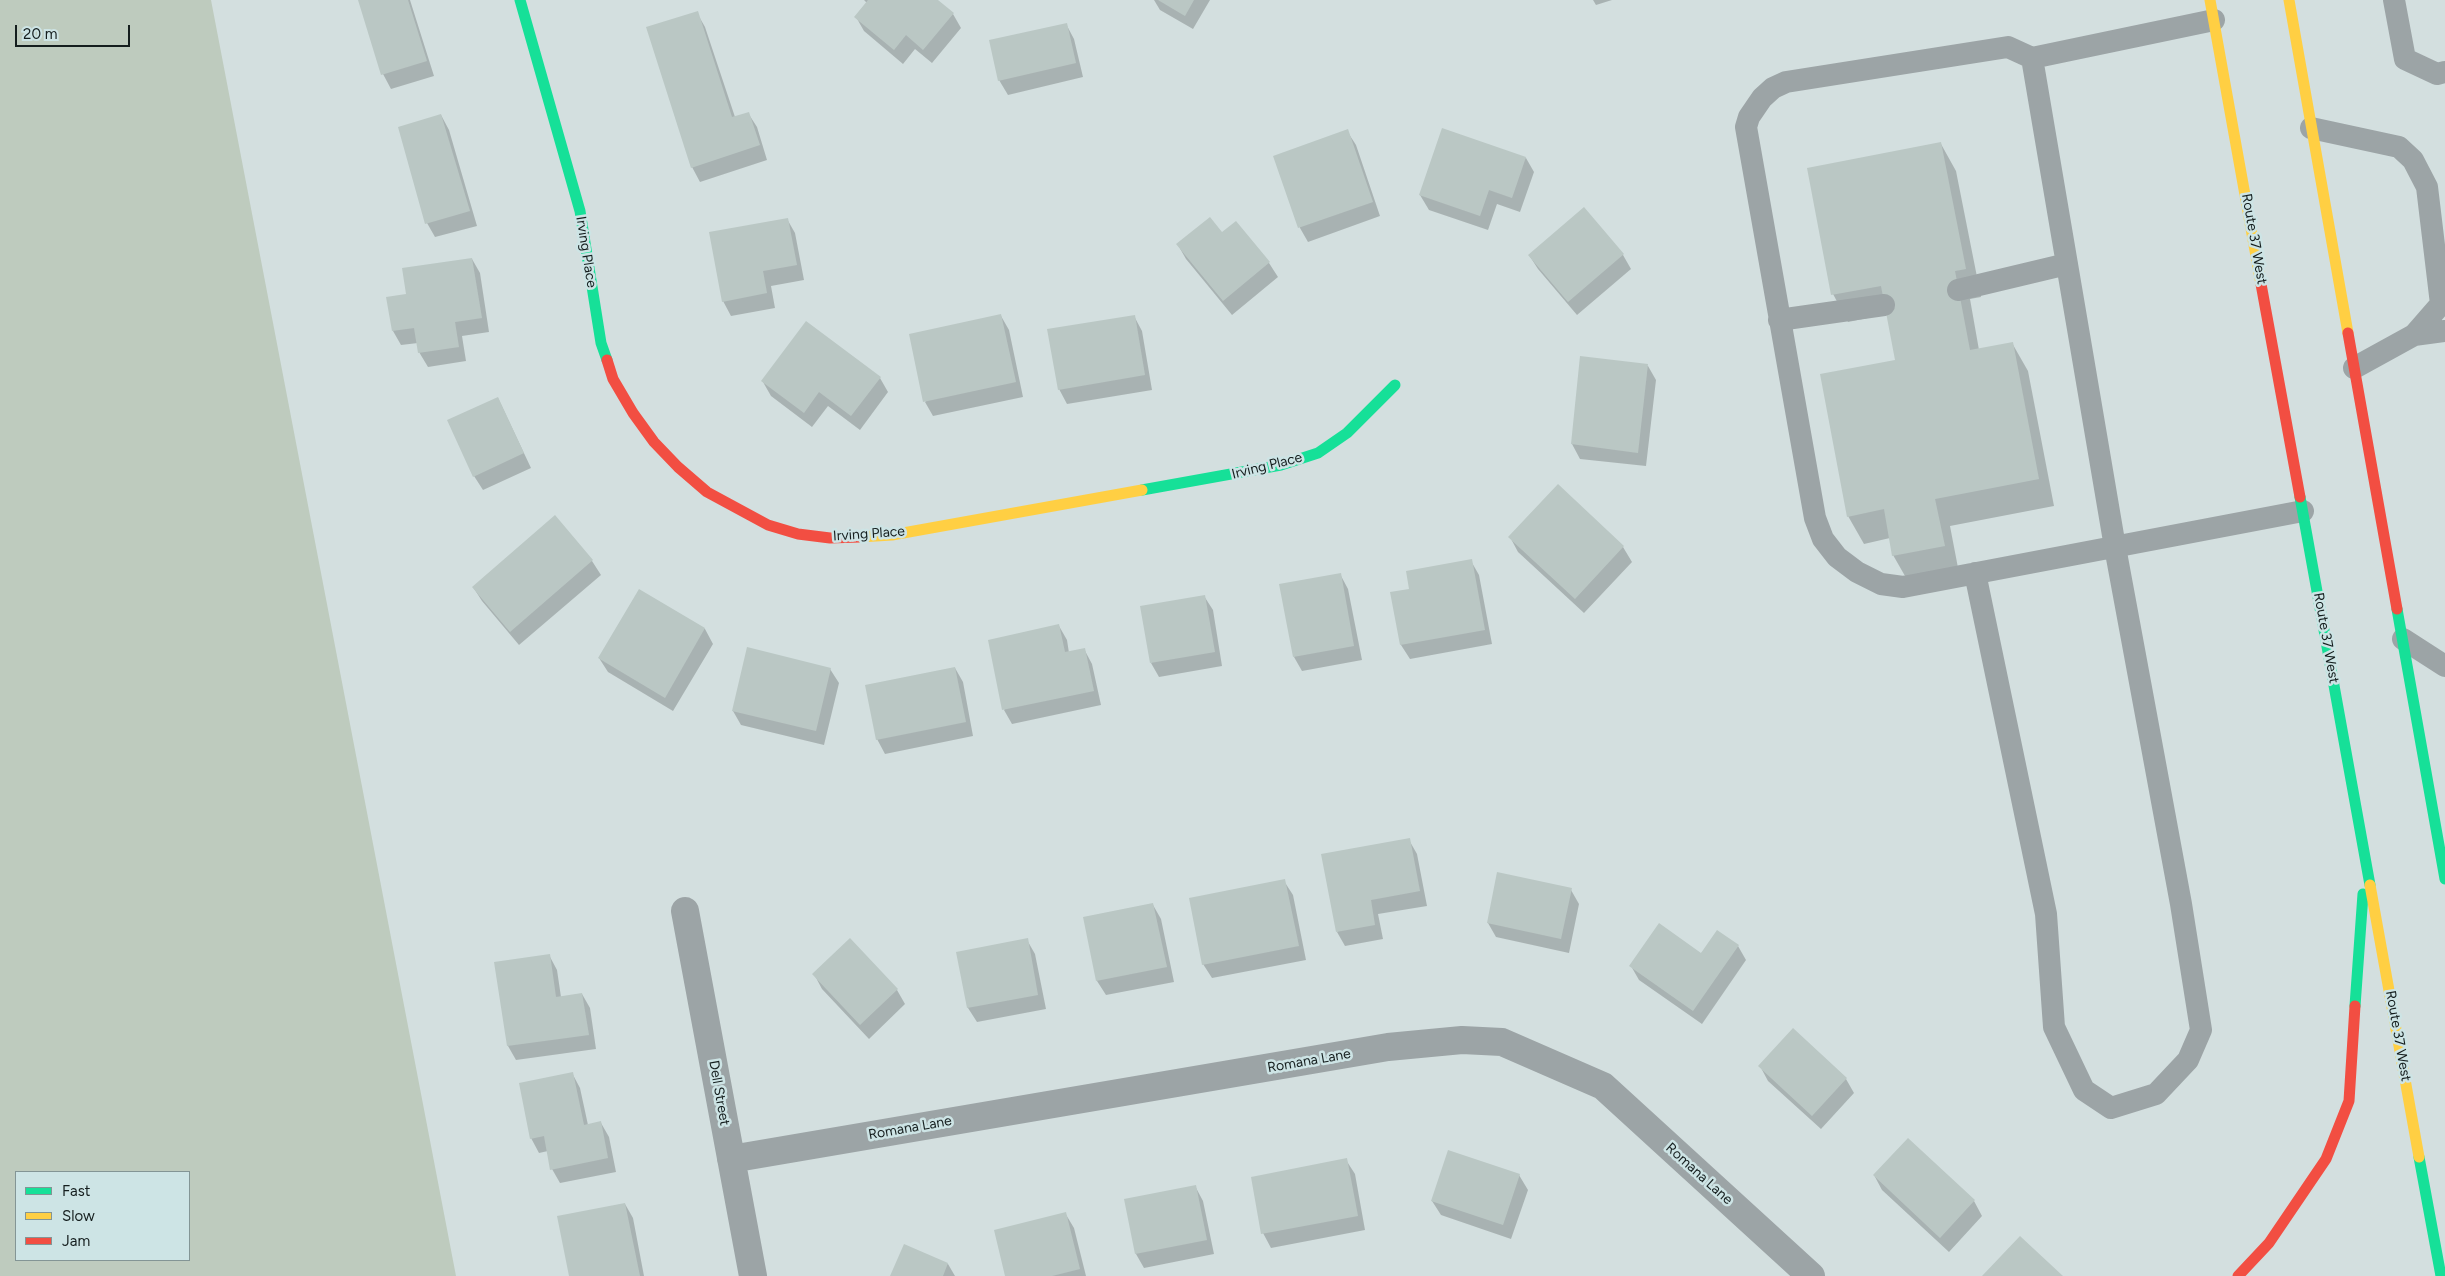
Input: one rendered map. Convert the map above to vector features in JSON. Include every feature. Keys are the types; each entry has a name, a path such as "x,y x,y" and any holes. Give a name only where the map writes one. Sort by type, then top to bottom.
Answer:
{"main road":[{"name":"Irving Place","path":"520,0 580,211 601,343 613,379 633,414 654,442 678,467 707,492 768,525 798,534 830,538 892,535 1282,465 1318,454 1346,433 1395,385"},
{"path":"2289,0 2403,639 2441,827 2445,879"},
{"name":"Route 37 West","path":"2212,10 2441,1276"},
{"path":"2238,1276 2269,1243 2326,1159 2350,1101 2365,850"}],"street":[{"name":"Dell Street","path":"685,911 753,1276"},
{"name":"Romana Lane","path":"731,1159 1388,1047 1462,1040 1502,1042 1603,1086 1811,1276"}],"lane":[{"path":"2394,0 2405,59 2437,74 2445,72"},
{"path":"2212,10 2032,58 2008,47 1786,82 1773,88 1762,98 1749,118 1746,127 1814,518 1823,539 1837,557 1865,576 1881,584 1903,587 2303,511"},
{"path":"1975,574 2046,914 2054,1027 2084,1090 2112,1108 2156,1094 2188,1060 2201,1030 2181,904 2115,547 2032,58"},
{"path":"2312,128 2399,147 2413,160 2427,187 2440,304 2414,335 2354,368"},
{"path":"1958,290 2067,264"},
{"path":"1780,320 1884,305"},
{"path":"2414,335 2445,331"},
{"path":"2403,639 2445,666"}],"green space":[{"path":"0,0 211,0 456,1276 0,1276"}],"building":[{"path":"358,0 408,0 427,61 381,75"},
{"path":"868,0 938,0 954,13 923,50 906,35 894,50 854,17"},
{"path":"1158,0 1194,0 1185,16"},
{"path":"698,11 732,117 749,112 760,145 691,168 646,27"},
{"path":"1067,23 1076,63 998,81 989,40"},
{"path":"441,114 470,211 425,224 398,127"},
{"path":"1442,128 1526,157 1512,198 1489,190 1480,216 1419,195"},
{"path":"1348,129 1373,202 1298,228 1273,156"},
{"path":"1941,142 1966,269 1955,271 1970,350 2013,342 2039,479 1935,499 1945,546 1892,556 1884,509 1847,517 1820,374 1895,360 1881,286 1831,295 1807,168"},
{"path":"1584,207 1624,254 1568,302 1528,255"},
{"path":"1210,217 1222,232 1236,221 1270,262 1223,301 1176,244"},
{"path":"788,218 797,265 763,271 767,293 722,302 709,232"},
{"path":"472,258 482,318 455,322 459,347 418,353 414,328 392,331 386,297 406,294 402,268"},
{"path":"1001,314 1016,382 923,402 909,334"},
{"path":"1135,315 1145,375 1058,390 1047,329"},
{"path":"806,321 881,377 851,416 819,392 804,413 761,381"},
{"path":"1580,356 1648,364 1638,453 1571,444"},
{"path":"498,397 524,453 473,477 447,420"},
{"path":"1558,484 1624,546 1575,599 1508,537"},
{"path":"555,515 593,560 510,632 472,587"},
{"path":"1472,559 1485,630 1400,645 1390,592 1409,589 1406,571"},
{"path":"1341,573 1354,646 1293,657 1279,584"},
{"path":"639,589 705,628 665,698 598,658"},
{"path":"1205,595 1215,652 1150,663 1140,606"},
{"path":"1059,624 1065,652 1085,648 1094,691 1002,710 988,640"},
{"path":"747,647 831,668 816,731 732,711"},
{"path":"955,667 966,722 876,740 865,685"},
{"path":"1410,838 1420,891 1371,900 1375,925 1336,932 1321,854"},
{"path":"1497,872 1572,888 1561,939 1487,923"},
{"path":"1285,879 1299,946 1202,965 1189,898"},
{"path":"1153,903 1167,967 1096,981 1083,917"},
{"path":"1659,923 1701,953 1717,930 1739,945 1693,1011 1629,966"},
{"path":"850,938 898,989 860,1025 812,974"},
{"path":"1028,938 1038,995 967,1008 956,952"},
{"path":"550,954 556,997 582,993 589,1035 507,1046 494,962"},
{"path":"1793,1028 1847,1078 1812,1116 1758,1066"},
{"path":"573,1072 584,1125 601,1121 608,1158 550,1170 544,1136 530,1139 519,1083"},
{"path":"1908,1138 1975,1200 1940,1238 1873,1175"},
{"path":"1448,1150 1520,1174 1503,1225 1431,1201"},
{"path":"1347,1158 1358,1216 1261,1234 1251,1177"},
{"path":"1196,1185 1207,1240 1135,1254 1124,1199"},
{"path":"625,1203 640,1276 569,1276 557,1216"},
{"path":"1066,1212 1080,1269 1052,1276 1005,1276 994,1230"},
{"path":"2020,1236 2063,1276 1982,1276"},
{"path":"904,1244 948,1263 943,1276 890,1276"}],"traffic: fast":[{"path":"520,0 580,211 601,343 607,360"},
{"path":"1142,490 1281,465 1318,453 1347,433 1395,385"},
{"path":"2300,497 2370,885"},
{"path":"2397,609 2445,879"},
{"path":"2355,1006 2363,894"},
{"path":"2419,1157 2441,1276"}],"traffic: slow":[{"path":"2210,0 2261,284"},
{"path":"2289,0 2348,333"},
{"path":"860,537 892,535 1142,490"},
{"path":"2370,885 2419,1157"}],"traffic: jam":[{"path":"2261,284 2300,497"},
{"path":"2348,333 2397,609"},
{"path":"607,360 613,379 633,413 654,442 678,467 707,492 768,525 798,534 830,538 860,537"},
{"path":"2238,1276 2269,1243 2326,1159 2349,1101 2355,1006"}]}
